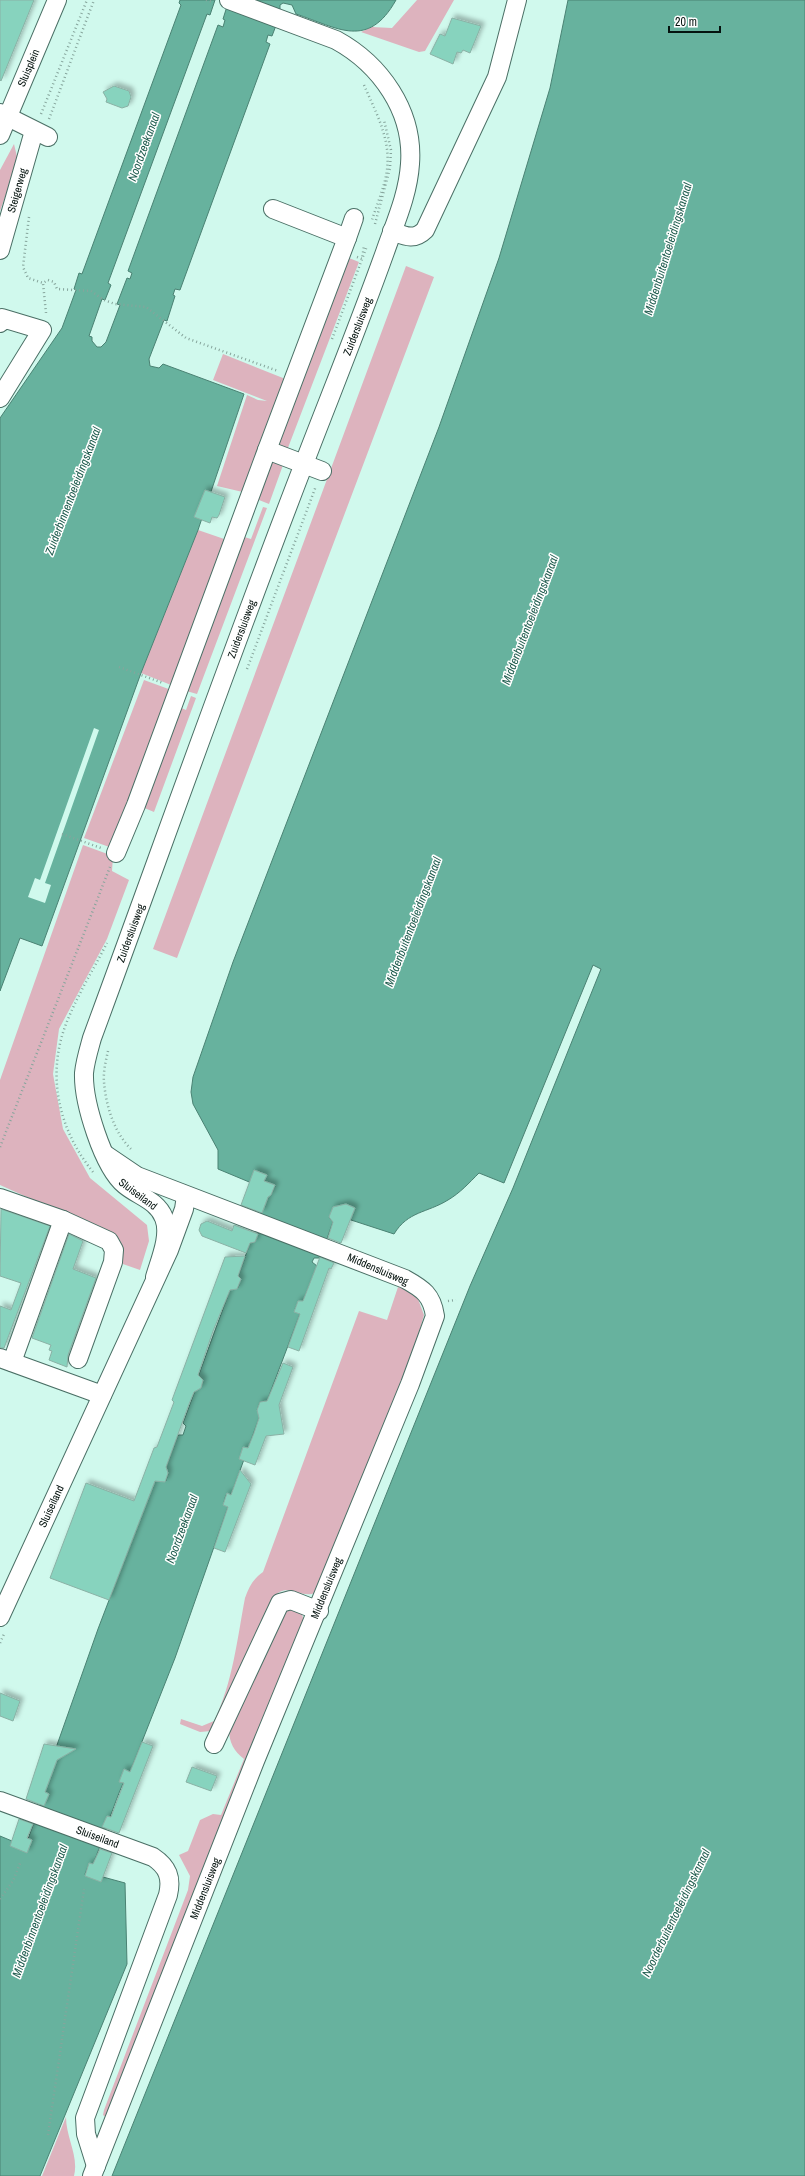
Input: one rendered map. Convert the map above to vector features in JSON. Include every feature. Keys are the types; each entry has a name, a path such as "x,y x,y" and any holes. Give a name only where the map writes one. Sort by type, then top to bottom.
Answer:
{"street":[{"name":"Sluisplein","path":"0,135 4,114 57,0"},
{"name":"Zuidersluisweg","path":"106,1155 88,1109 84,1073 92,1038 304,464 370,295 406,193 410,162 409,138 403,115 386,82 373,66 347,46 229,0"},
{"path":"392,231 409,238 418,236 425,230 497,77 517,0"},
{"path":"4,114 42,135"},
{"name":"Steigerweg","path":"0,250 42,135"},
{"path":"273,209 347,238"},
{"path":"116,853 136,805 347,238 363,221"},
{"path":"0,323 2,318 42,330 0,398"},
{"path":"267,450 322,471"},
{"path":"106,1155 137,1176 181,1194"},
{"name":"Sluiseiland","path":"106,1155 116,1177 126,1186 157,1205 166,1223 165,1238 155,1277"},
{"name":"Sluiseiland","path":"0,1617 155,1277 169,1250 184,1209 181,1194 161,1211"},
{"name":"Middensluisweg","path":"94,2171 252,1769 319,1611 432,1329 435,1316 433,1305 425,1291 405,1279 349,1256 235,1215 199,1199 181,1194"},
{"path":"0,1198 63,1220 109,1241 114,1250 113,1262 78,1359"},
{"path":"63,1220 6,1360 102,1395"},
{"path":"214,1744 280,1603 285,1600 291,1600 319,1611"},
{"name":"Sluiseiland","path":"3,1802 153,1857 166,1869 170,1877 168,1895 85,2118 86,2134 94,2171"}],"path":[{"path":"42,135 87,0"},
{"path":"42,135 94,0"},
{"path":"363,84 382,125 388,156 387,171 363,221"},
{"path":"375,225 390,168 391,150 384,118"},
{"path":"29,214 23,267 28,278 43,283 48,280 54,282 57,289 91,291 104,300 115,304 146,307 186,338 294,377"},
{"path":"329,347 362,259 368,238"},
{"path":"42,330 46,318 43,283"},
{"path":"119,667 167,685"},
{"path":"0,1147 116,853 62,834"},
{"path":"94,1174 70,1138 61,1108 56,1075 58,1053 66,1025 110,937"},
{"path":"447,1301 456,1300"},
{"path":"0,1899 13,1880 21,1861"},
{"path":"48,2135 84,1889"}],"shaded area":[{"path":"417,0 454,0 425,51 419,52 361,32 372,27 392,28"},
{"path":"14,144 18,161 0,211 0,170"},
{"path":"344,256 359,262 286,453 275,443"},
{"path":"406,266 434,277 177,958 153,949"},
{"path":"223,354 288,380 247,493 217,486 247,395 258,400 267,401 213,380"},
{"path":"269,460 283,465 269,504 254,498"},
{"path":"263,507 267,508 197,694 183,690 241,536 251,539"},
{"path":"198,530 230,541 176,687 141,673"},
{"path":"144,680 174,691 115,849 84,838"},
{"path":"191,696 196,698 154,812 142,807 179,707 186,710"},
{"path":"83,845 113,856 112,871 129,880 107,939 59,1029 53,1074 63,1129 90,1178 147,1225 149,1241 140,1270 120,1263 105,1232 0,1185 0,1080"},
{"path":"398,1287 408,1290 418,1299 424,1315 411,1361 315,1593 305,1594 284,1590 275,1596 211,1731 200,1732 180,1724 181,1719 202,1726 214,1721 226,1691 230,1676 245,1598 252,1584 263,1572 359,1311 387,1320"},
{"path":"290,1608 302,1614 304,1622 108,2119 103,2115 104,2110 188,1890 190,1876 179,1855 188,1851 200,1820 213,1814 221,1815 244,1759 237,1753 233,1746 229,1729 282,1613"},
{"path":"66,2117 75,2161 74,2176 42,2176"}],"water":[{"path":"180,0 215,0 210,15 207,14 108,283 111,285 105,300 102,299 89,336 92,337 92,341 97,347 101,347 106,342 120,305 117,304 127,278 130,279 132,273 128,271 218,25 223,27 225,20 223,19 229,0 396,0 385,16 374,25 363,30 351,31 325,25 296,14 292,5 283,3 280,5 280,15 272,36 268,35 266,42 270,44 180,290 175,289 173,295 175,296 167,321 164,320 149,359 150,366 159,368 163,364 244,394 198,530 141,673 42,946 20,938 0,991 0,418 62,328 76,290 74,289 79,273 82,274 181,5 179,3"},
{"path":"568,0 805,0 805,2176 112,2176 470,1286 513,1188 601,969 593,965 504,1183 479,1173 464,1188 452,1197 440,1204 418,1213 405,1221 399,1226 394,1234 348,1219 329,1217 333,1222 320,1258 314,1258 312,1262 317,1266 303,1301 298,1302 295,1309 300,1314 267,1401 260,1402 257,1410 261,1413 231,1495 226,1495 224,1502 228,1507 175,1658 130,1772 126,1777 116,1800 97,1855 93,1864 89,1864 85,1874 86,1876 103,1877 125,1883 127,1964 40,2176 0,2176 0,1836 12,1841 28,1839 45,1792 57,1745 98,1629 155,1480 166,1481 168,1473 165,1470 178,1435 183,1435 186,1426 183,1423 196,1388 201,1388 203,1381 198,1377 231,1287 238,1288 240,1281 238,1277 250,1243 255,1242 258,1233 255,1230 268,1195 271,1195 275,1186 256,1177 254,1184 218,1169 218,1150 193,1104 191,1092 193,1077 233,962 439,427 499,258 550,88"}],"pier":[{"path":"94,728 99,730 45,883 51,885 45,903 28,897 35,878 40,880"}],"building":[{"path":"0,0 34,0 1,81 0,80"},
{"path":"452,18 481,26 470,53 463,50 461,53 457,52 453,64 430,54 440,34 445,36"},
{"path":"114,86 129,91 131,97 128,106 122,108 106,102 107,99 103,92"},
{"path":"205,490 225,497 219,515 217,518 212,517 210,523 194,517"},
{"path":"254,1170 267,1175 264,1181 275,1185 271,1195 268,1197 262,1213 241,1205"},
{"path":"346,1204 355,1208 341,1243 328,1238 333,1222 329,1217 333,1207"},
{"path":"1,1209 50,1226 4,1348 0,1348 0,1306 11,1310 21,1283 0,1276"},
{"path":"207,1221 232,1231 234,1225 258,1234 255,1242 250,1243 246,1253 202,1236 199,1230 201,1224"},
{"path":"69,1234 83,1241 73,1269 96,1278 68,1355 67,1367 49,1360 52,1351 49,1350 51,1345 32,1338"},
{"path":"245,1256 238,1276 241,1279 237,1289 230,1290 213,1331 198,1375 203,1380 201,1388 194,1392 189,1404 166,1467 168,1473 165,1482 155,1481 109,1600 50,1578 86,1483 134,1501 154,1448 157,1447 174,1402 172,1400 225,1257"},
{"path":"320,1257 334,1263 331,1269 329,1268 299,1351 288,1347 300,1314 294,1312 298,1301 303,1301"},
{"path":"283,1363 293,1367 279,1405 284,1434 266,1436 255,1465 239,1459 243,1447 248,1448 254,1433 259,1418 257,1410 260,1402 267,1401"},
{"path":"240,1470 251,1484 225,1552 214,1548 228,1507 223,1505 227,1493 231,1495"},
{"path":"0,1693 20,1701 13,1721 0,1716"},
{"path":"142,1742 153,1746 119,1833 102,1827 107,1816 111,1817 124,1783 119,1782 124,1769 130,1772"},
{"path":"44,1744 76,1749 57,1760 45,1792 49,1794 44,1806 26,1799"},
{"path":"192,1767 217,1776 211,1791 186,1782"},
{"path":"19,1819 33,1824 27,1838 32,1840 27,1853 10,1846"},
{"path":"100,1849 112,1853 101,1882 85,1876 89,1863 93,1864"}],"water label":[{"name":"Noordzeekanaal","path":"144,147"},
{"name":"Middenbuitentoeleidingskanaal","path":"668,249"},
{"name":"Zuiderbinnentoeleidingskanaal","path":"73,491"},
{"name":"Middenbuitentoeleidingskanaal","path":"530,620"},
{"name":"Middenbuitentoeleidingskanaal","path":"413,922"},
{"name":"Noordzeekanaal","path":"182,1529"},
{"name":"Middenbinnentoeleidingskanaal","path":"40,1911"},
{"name":"Noorderbuitentoeleidingskanaal","path":"676,1913"}]}
